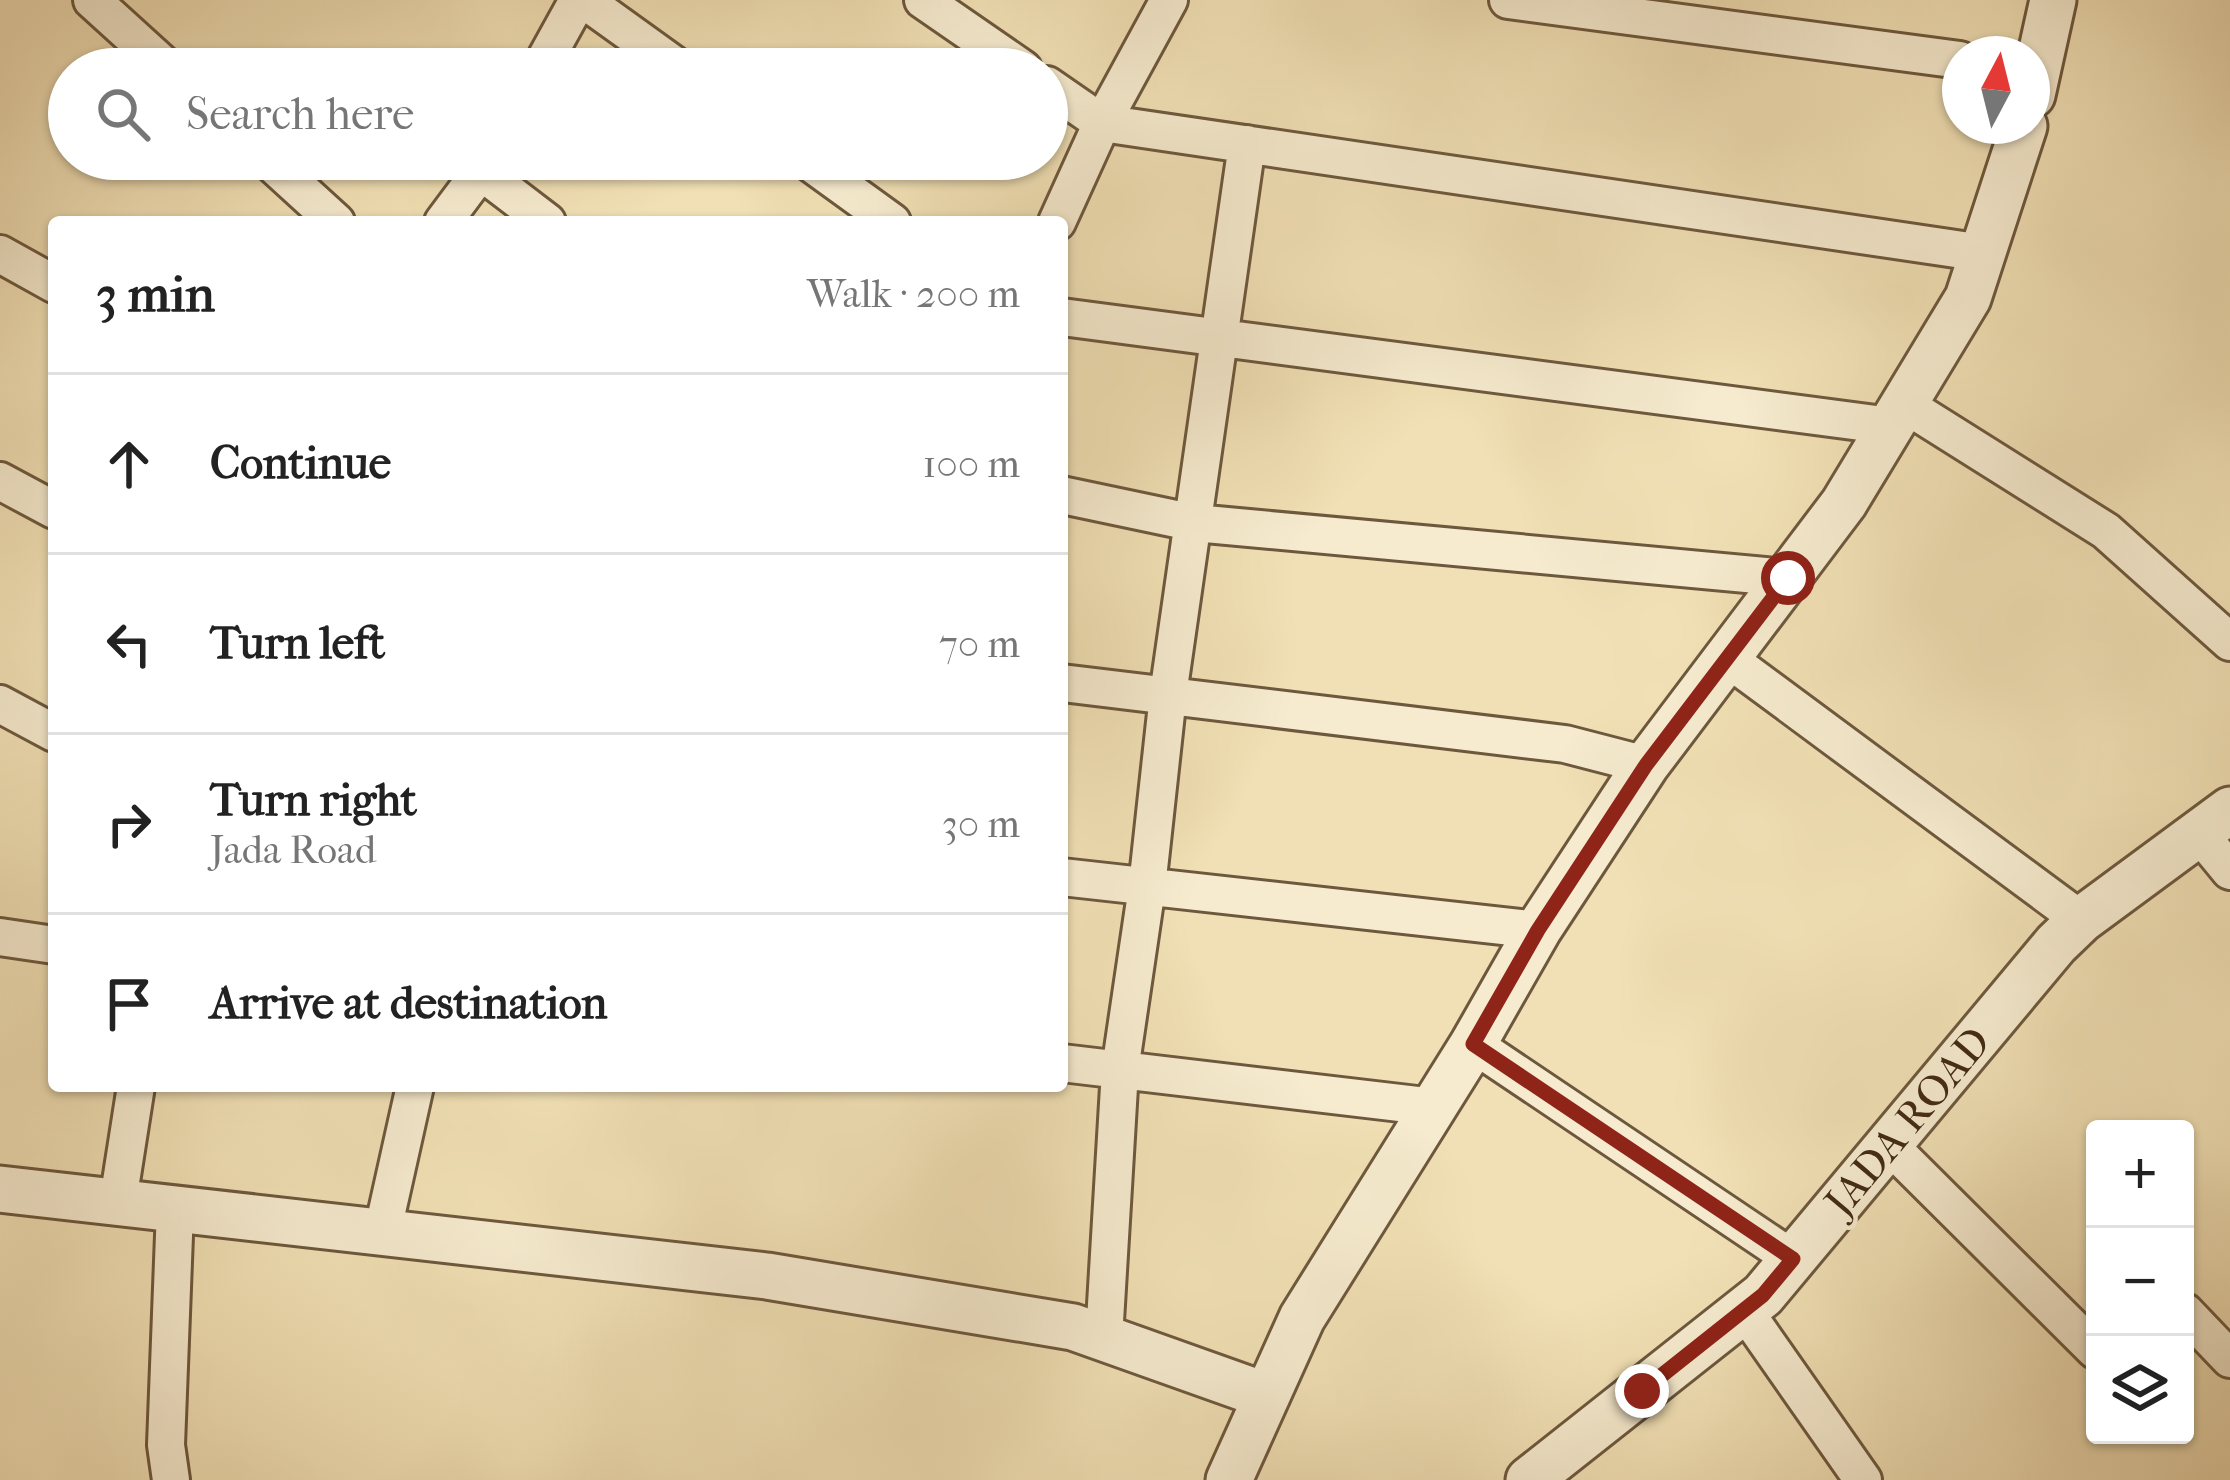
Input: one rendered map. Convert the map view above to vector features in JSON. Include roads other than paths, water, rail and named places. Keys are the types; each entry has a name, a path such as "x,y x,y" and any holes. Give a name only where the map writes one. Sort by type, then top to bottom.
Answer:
{"street":[{"path":"92,0 145,48"},
{"path":"552,48 581,0 650,48"},
{"path":"923,0 993,48"},
{"path":"1060,216 1102,123 1169,0"},
{"path":"1508,0 1942,58"},
{"path":"2045,36 2054,0"},
{"path":"1068,100 1102,123 1983,253"},
{"path":"1104,1338 1120,1070 1247,144"},
{"path":"1229,1480 1302,1318 1473,1044 1538,930 1646,765 1844,503 1968,298 2018,144"},
{"path":"289,180 329,216"},
{"path":"448,216 475,180"},
{"path":"501,180 540,216"},
{"path":"834,180 884,216"},
{"path":"0,254 48,281"},
{"path":"1068,318 1897,415 2106,531 2230,642"},
{"path":"0,481 48,507"},
{"path":"1068,496 1195,523 1788,578"},
{"path":"1727,658 2081,920"},
{"path":"1068,684 1565,744 1646,765"},
{"path":"0,704 48,730"},
{"path":"2214,821 2230,872"},
{"name":"JADA ROAD","path":"1529,1480 1763,1295 2056,944 2214,821"},
{"path":"1068,878 1538,930"},
{"path":"0,937 48,944"},
{"path":"1473,1044 1793,1259"},
{"path":"1068,1064 1434,1107"},
{"path":"118,1202 135,1092"},
{"path":"382,1234 414,1092"},
{"path":"1889,1145 2086,1341"},
{"path":"0,1189 767,1276 1072,1327 1267,1396"},
{"path":"171,1480 166,1445 176,1209"},
{"path":"1744,1310 1863,1480"},
{"path":"2194,1321 2230,1358"}]}
